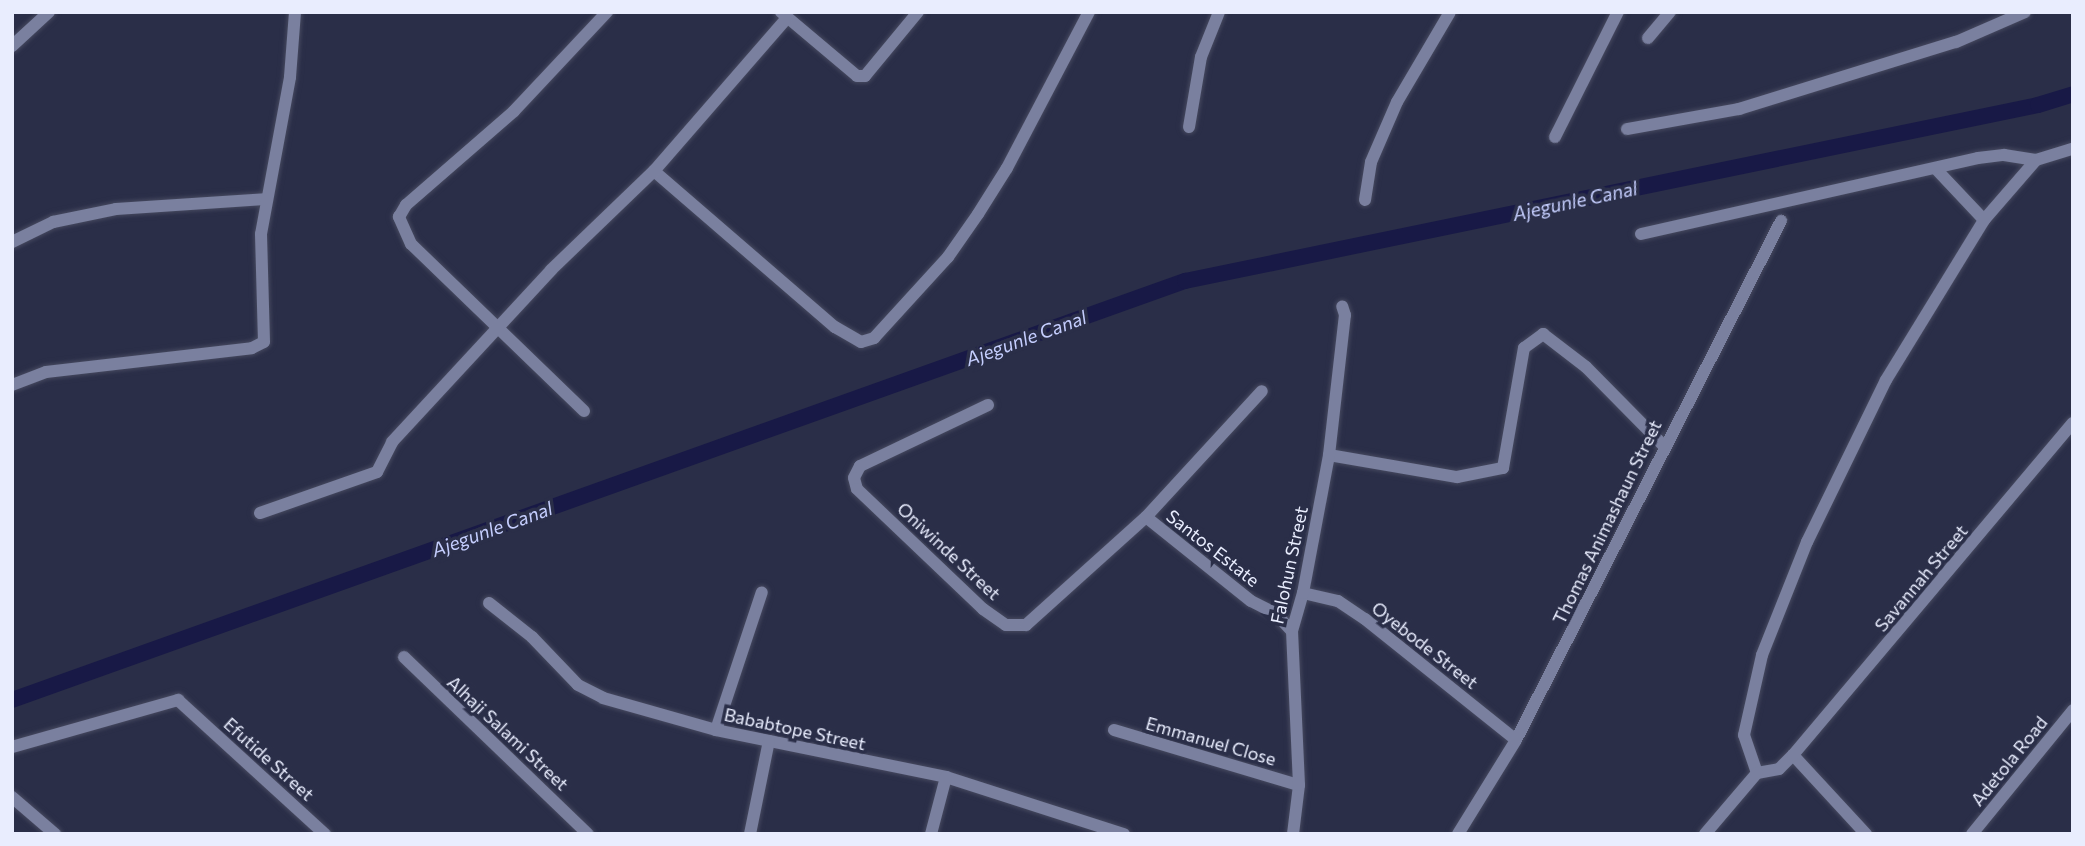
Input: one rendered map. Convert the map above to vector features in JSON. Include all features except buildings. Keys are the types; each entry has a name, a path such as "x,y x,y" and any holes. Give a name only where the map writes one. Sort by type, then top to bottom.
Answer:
{"street":[{"path":"12,46 49,12"},
{"path":"12,385 46,372 260,346 265,335 261,234 265,199 290,77 295,12"},
{"path":"584,411 411,244 399,217 406,205 514,111 607,12"},
{"path":"260,513 373,476 392,442 496,328 654,171 784,15 857,76 865,76 918,12"},
{"path":"654,171 835,327 861,342 874,338 934,275 978,214 1007,168 1089,12"},
{"path":"1189,127 1201,57 1219,12"},
{"path":"1365,200 1371,162 1397,102 1450,12"},
{"path":"1555,137 1618,12"},
{"path":"1648,38 1670,12"},
{"path":"1628,129 1739,109 1956,42 2025,12"},
{"path":"1641,234 1994,156 2036,160 2073,149"},
{"path":"1705,834 1757,773 1744,734 1762,656 1807,542 1886,380 1984,220 2036,160"},
{"path":"1936,169 1984,220"},
{"path":"12,242 53,222 116,209 265,199"},
{"name":"Thomas Animashaun Street","path":"1458,834 1516,740 1664,446 1782,221"},
{"name":"Falohun Street","path":"1293,834 1299,785 1292,631 1303,593 1329,455 1345,315 1342,306"},
{"path":"1329,455 1457,477 1503,468 1524,348 1543,334 1586,367 1664,446"},
{"name":"Oniwinde Street","path":"988,405 860,466 854,478 858,489 983,609 1006,625 1026,625 1146,517 1262,391"},
{"name":"Savannah Street","path":"1757,773 1779,769 1793,755 2073,423"},
{"name":"Santos Estate","path":"1146,517 1251,601 1276,614 1292,631"},
{"path":"716,730 762,592"},
{"name":"Oyebode Street","path":"1303,593 1338,601 1365,619 1516,740"},
{"name":"Bababtope Street","path":"489,603 532,637 578,685 644,712 716,730 946,777 1105,831 1124,834"},
{"name":"Alhaji Salami Street","path":"404,657 588,834"},
{"name":"Efutide Street","path":"12,747 167,700 178,700 325,834"},
{"name":"Adetola Road","path":"1972,834 2073,710"},
{"name":"Emmanuel Close","path":"1114,730 1299,785"},
{"path":"750,834 769,741"},
{"path":"1793,755 1866,834"},
{"path":"931,834 946,777"},
{"path":"12,797 55,834"}],"waterway":[{"name":"Ajegunle Canal","path":"12,700 1185,281 2038,105 2073,94"}]}
